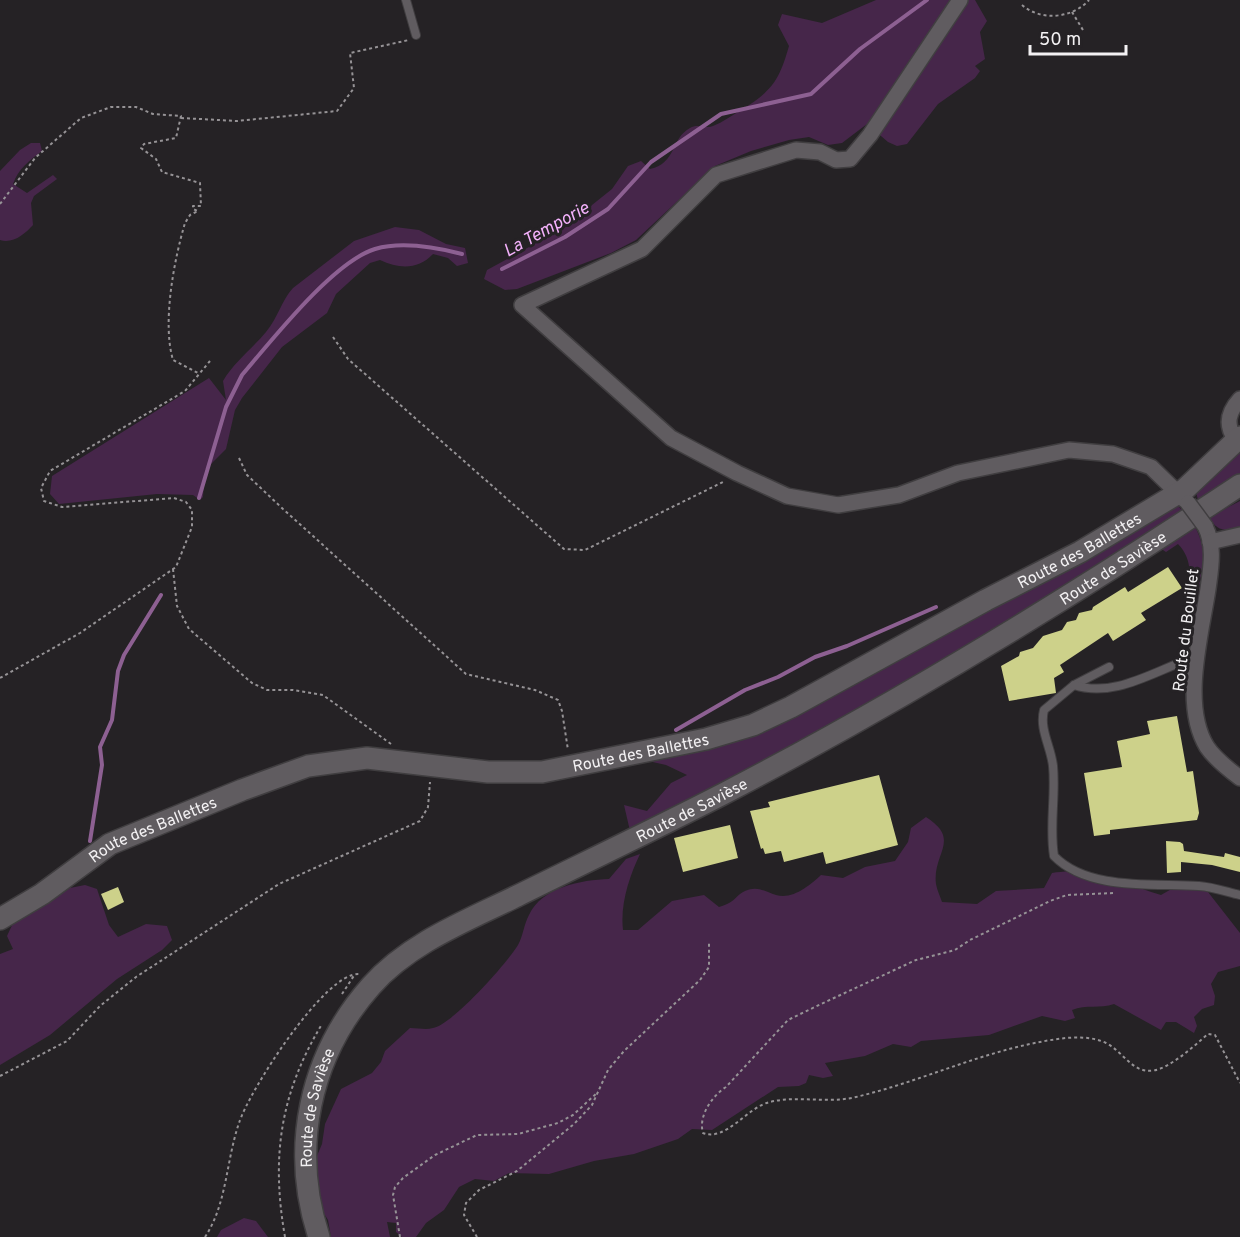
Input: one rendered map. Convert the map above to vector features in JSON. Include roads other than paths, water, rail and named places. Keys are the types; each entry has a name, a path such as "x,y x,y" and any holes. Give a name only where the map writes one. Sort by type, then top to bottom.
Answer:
{"street":[{"path":"960,0 870,135 850,159 836,160 820,152 796,150 716,175 642,249 522,305 671,438 787,496 838,505 899,495 958,473 1069,450 1113,454 1151,467 1183,497 1204,526 1210,542 1240,534"},
{"path":"1238,438 1230,431 1228,420 1230,409 1240,399"},
{"name":"Route des Ballettes","path":"0,919 42,894 110,844 242,790 330,761 367,758 511,773 572,766 706,740 770,717 1183,497 1185,489 1238,438"},
{"name":"Route de Savièse","path":"318,1237 307,1196 304,1170 306,1124 311,1096 338,1032 375,982 410,952 436,936 723,794 910,693 1066,598 1240,486"},
{"path":"1210,505 1240,495"},
{"name":"Route du Bouillet","path":"1210,542 1210,576 1194,702 1200,732 1216,758 1240,778"}],"lane":[{"path":"406,0 416,35"},
{"path":"1074,685 1084,688 1114,688 1187,660 1198,661"},
{"path":"1109,667 1074,685 1051,702 1042,718 1053,766 1054,856 1082,876 1149,885 1203,886 1240,895"}],"waterway":[{"name":"La Temporie","path":"502,269 565,237 608,209 651,162 721,114 811,94 860,49 927,0"},
{"name":"La Temporie","path":"199,498 226,407 242,375 322,285 358,257 375,249 396,245 418,246 462,254"},
{"name":"La Temporie","path":"90,841 102,765 100,747 112,720 118,671 124,655 161,595"},
{"path":"676,730 745,690 778,677 815,657 847,646 936,607"}]}
